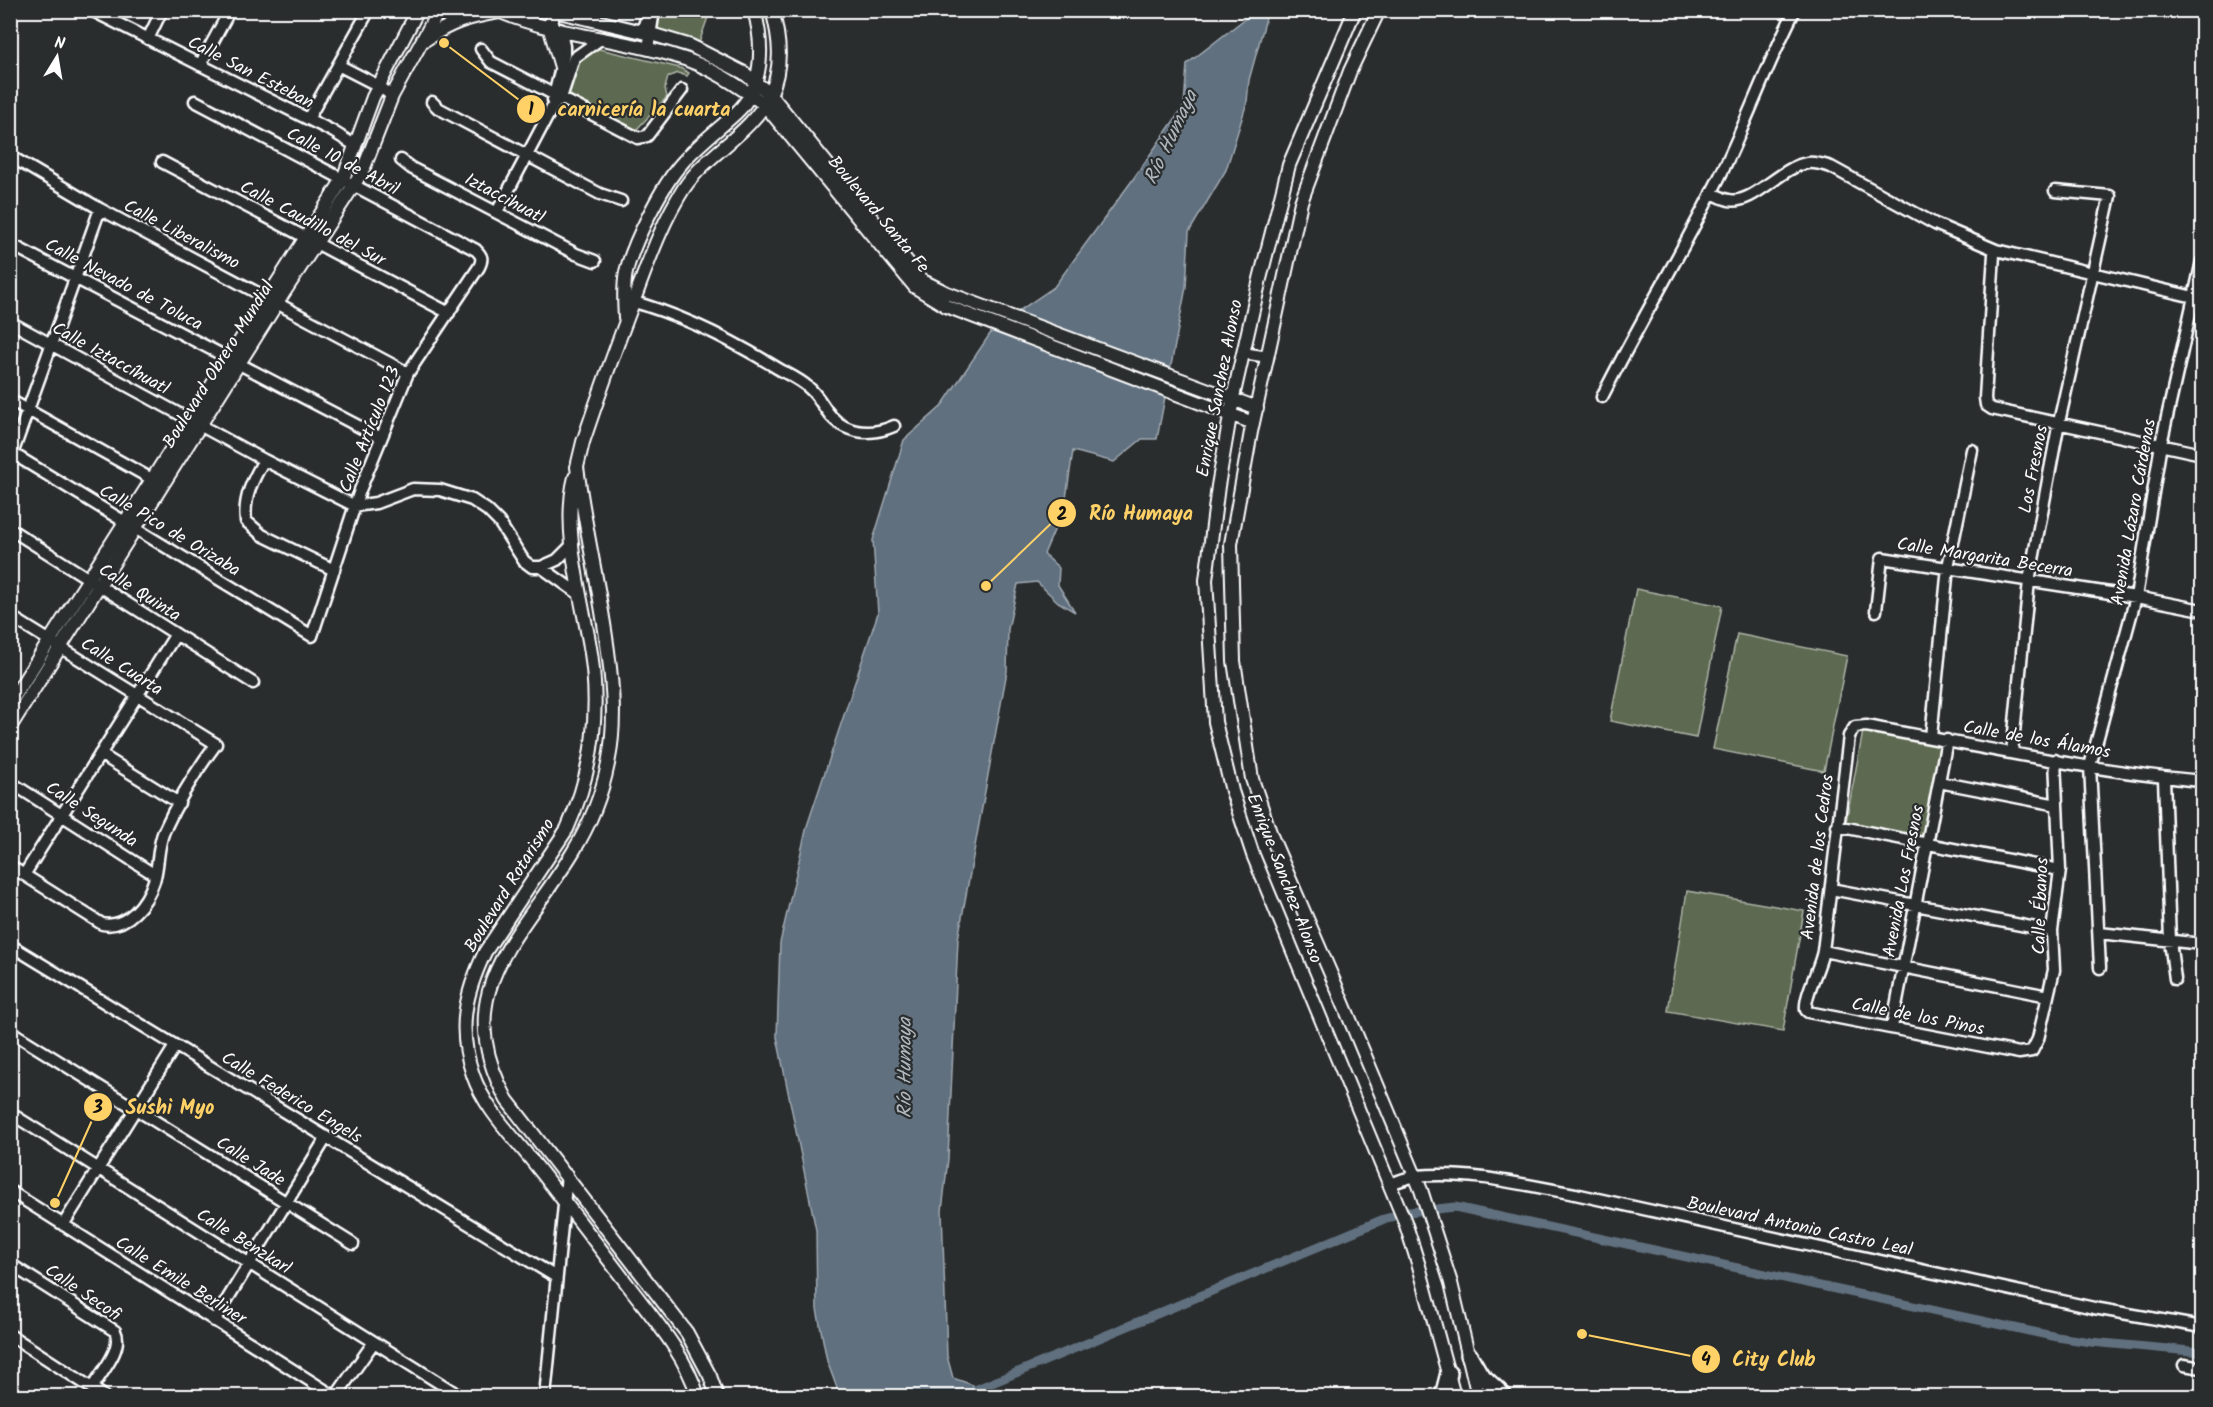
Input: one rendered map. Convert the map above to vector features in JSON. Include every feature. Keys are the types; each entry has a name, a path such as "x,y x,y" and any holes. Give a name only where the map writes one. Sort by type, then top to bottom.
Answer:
{"main road":[{"path":"1469,1355 1480,1374 1504,1396"},
{"path":"1443,1396 1449,1372"}],"street":[{"path":"148,39 162,10"},
{"path":"200,65 230,10"},
{"path":"410,23 412,10"},
{"name":"Boulevard Obrero Mundial","path":"311,241 343,179 373,97 417,10"},
{"name":"Boulevard Obrero Mundial","path":"10,727 56,644 233,361 311,241 354,185 365,165 392,96 439,10"},
{"path":"648,49 646,33 650,10"},
{"path":"646,33 654,10"},
{"path":"628,300 626,272 658,197 680,164 736,113 750,94 755,82 761,50 761,38 754,10"},
{"path":"628,300 684,188 711,157 741,132 767,99 776,75 780,46 772,10"},
{"name":"Enrique Sanchez Alonso","path":"1354,10 1289,165 1260,279 1230,415 1206,580 1215,722 1232,791 1253,855 1405,1222 1454,1396"},
{"name":"Enrique Sanchez Alonso","path":"1379,10 1350,71 1301,202 1253,423 1231,544 1234,661 1252,779 1272,838 1421,1190 1451,1283 1478,1396"},
{"path":"1602,398 1631,339 1711,193 1795,10"},
{"name":"Calle San Esteban","path":"92,11 309,119 356,146"},
{"path":"422,42 456,22 497,11"},
{"name":"Boulevard Santa Fe","path":"497,11 690,61 750,94 767,99"},
{"path":"497,212 556,99 566,60 555,27 553,11"},
{"name":"Boulevard Santa Fe","path":"553,11 646,33 703,50 744,73 755,82 923,281 1059,343 1253,423"},
{"path":"309,119 368,12"},
{"path":"556,99 566,60 602,38"},
{"path":"481,50 491,62 556,99 643,139 682,90"},
{"path":"338,65 380,86 392,96"},
{"name":"Calle 10 de Abril","path":"195,101 476,250"},
{"path":"432,102 438,108 600,194 621,201"},
{"name":"Calle Liberalismo","path":"10,156 100,209 408,374"},
{"name":"Iztaccihuatl","path":"401,160 411,168 576,255 595,261"},
{"name":"Calle Caudillo del Sur","path":"162,162 449,313"},
{"path":"1711,193 1729,200 1743,200 1792,168 1808,163 1821,164 1832,167 1950,232 1996,250 2198,298"},
{"name":"Los Fresnos","path":"2012,753 2029,581 2059,422 2109,196 2055,191"},
{"path":"11,455 100,209"},
{"name":"Calle Nevado de Toluca","path":"10,244 381,438"},
{"name":"Calle Artículo 123","path":"312,636 360,490 408,374 482,261 481,255 476,250"},
{"path":"1996,250 1984,398 1986,405 1992,409 2202,454"},
{"name":"Avenida Lázaro Cárdenas","path":"2100,968 2090,766 2136,597 2161,444 2198,298 2202,261"},
{"path":"628,300 722,335 760,357 810,388 825,411 844,426 861,432 879,432 894,426"},
{"name":"Boulevard Rotarismo","path":"628,300 626,320 583,442 570,507 579,594 590,644 596,702 589,768 577,808 567,829 485,952 469,989 465,1023 469,1059 480,1092 491,1110 564,1200 670,1341 689,1374 698,1396"},
{"name":"Calle Iztaccíhuatl","path":"10,322 194,423 356,506"},
{"name":"Boulevard Santa Fe","path":"1059,343 1257,408"},
{"path":"1243,353 1268,357"},
{"path":"10,400 158,482"},
{"path":"1931,737 1948,567 1972,450"},
{"name":"Calle Pico de Orizaba","path":"11,455 312,636"},
{"path":"264,460 249,491 246,521 262,535 334,570"},
{"path":"577,467 606,635 614,696 612,739 600,792 583,833 573,852 519,930 495,974 487,999 484,1032 490,1066 507,1100 687,1333 710,1376 717,1396"},
{"path":"356,506 376,503 413,489 440,490 472,500 487,510 499,522 524,561 532,567 541,567 556,560 573,544"},
{"name":"Calle Quinta","path":"10,529 253,683"},
{"name":"Calle Margarita Becerra","path":"1876,611 1882,558 2136,597 2202,610"},
{"path":"541,567 579,594"},
{"name":"Calle Cuarta","path":"10,616 216,744 195,772 179,803"},
{"path":"24,875 176,634"},
{"name":"Boulevard Obrero Mundial","path":"11,700 56,644"},
{"name":"Calle de los Álamos","path":"1866,726 2090,766 2164,778 2202,781"},
{"name":"Avenida de los Cedros","path":"1805,1002 1823,951 1849,736 1855,727 1866,726"},
{"name":"Avenida Los Fresnos","path":"1892,1028 1947,740"},
{"path":"10,866 102,924 117,925 128,919 142,903 154,882 160,843 179,803 100,754"},
{"name":"Calle Ébanos","path":"2032,1051 2038,1039 2054,970 2052,931 2060,870 2055,760"},
{"path":"2164,778 2170,941 2175,979"},
{"name":"Calle Segunda","path":"10,782 155,875"},
{"path":"1940,782 2057,805"},
{"path":"1837,826 2060,870"},
{"path":"1831,888 2052,931"},
{"path":"2099,933 2202,944"},
{"name":"Calle Federico Engels","path":"10,945 555,1277"},
{"path":"1823,951 2048,996"},
{"name":"Calle de los Pinos","path":"1805,1002 1808,1012 2019,1053 2032,1051"},
{"name":"Calle Jade","path":"10,1031 353,1244"},
{"path":"63,1225 175,1046"},
{"name":"Calle Benzkarl","path":"10,1113 460,1396"},
{"path":"214,1320 326,1138"},
{"path":"545,1396 555,1277 567,1175"},
{"name":"Boulevard Antonio Castro Leal","path":"1393,1190 1414,1177 1472,1177 1575,1194 2025,1291 2094,1308 2202,1327"},
{"name":"Calle Emile Berliner","path":"10,1191 335,1396"},
{"path":"596,1243 604,1223"},
{"name":"Calle Secofi","path":"10,1264 115,1331 118,1339 116,1348 92,1388"},
{"path":"10,1335 104,1396"},
{"path":"335,1396 374,1342"},
{"path":"2184,1365 2202,1368"}],"green space":[{"path":"661,11 706,11 708,17 699,43 656,32"},
{"path":"595,48 680,68 689,73 687,76 678,73 668,77 665,88 667,97 636,130 565,93 572,66"},
{"path":"1636,589 1722,606 1696,738 1610,721"},
{"path":"1737,634 1847,656 1824,771 1713,749"},
{"path":"1863,731 1944,746 1926,837 1846,822"},
{"path":"1687,891 1804,911 1783,1031 1668,1011"}],"water":[{"path":"1255,11 1268,11 1249,80 1247,102 1226,170 1189,232 1186,287 1157,439 1142,439 1114,462 1073,451 1065,505 1044,554 1059,568 1058,585 1075,612 1058,602 1037,582 1018,584 1008,629 1007,671 958,939 948,1159 942,1211 947,1356 953,1378 973,1385 977,1396 840,1396 827,1361 817,1309 816,1230 777,1037 780,943 807,826 878,613 873,540 904,440 941,407 994,328 1054,287 1184,106 1187,64"}],"waterway":[{"path":"975,1390 1384,1219 1409,1212 1455,1207 2057,1337 2202,1352"}],"place":[{"name":"carnicería la cuarta","path":"444,43"},
{"name":"Río Humaya","path":"986,586"},
{"name":"Sushi Myo","path":"55,1203"},
{"name":"City Club","path":"1582,1334"}]}
